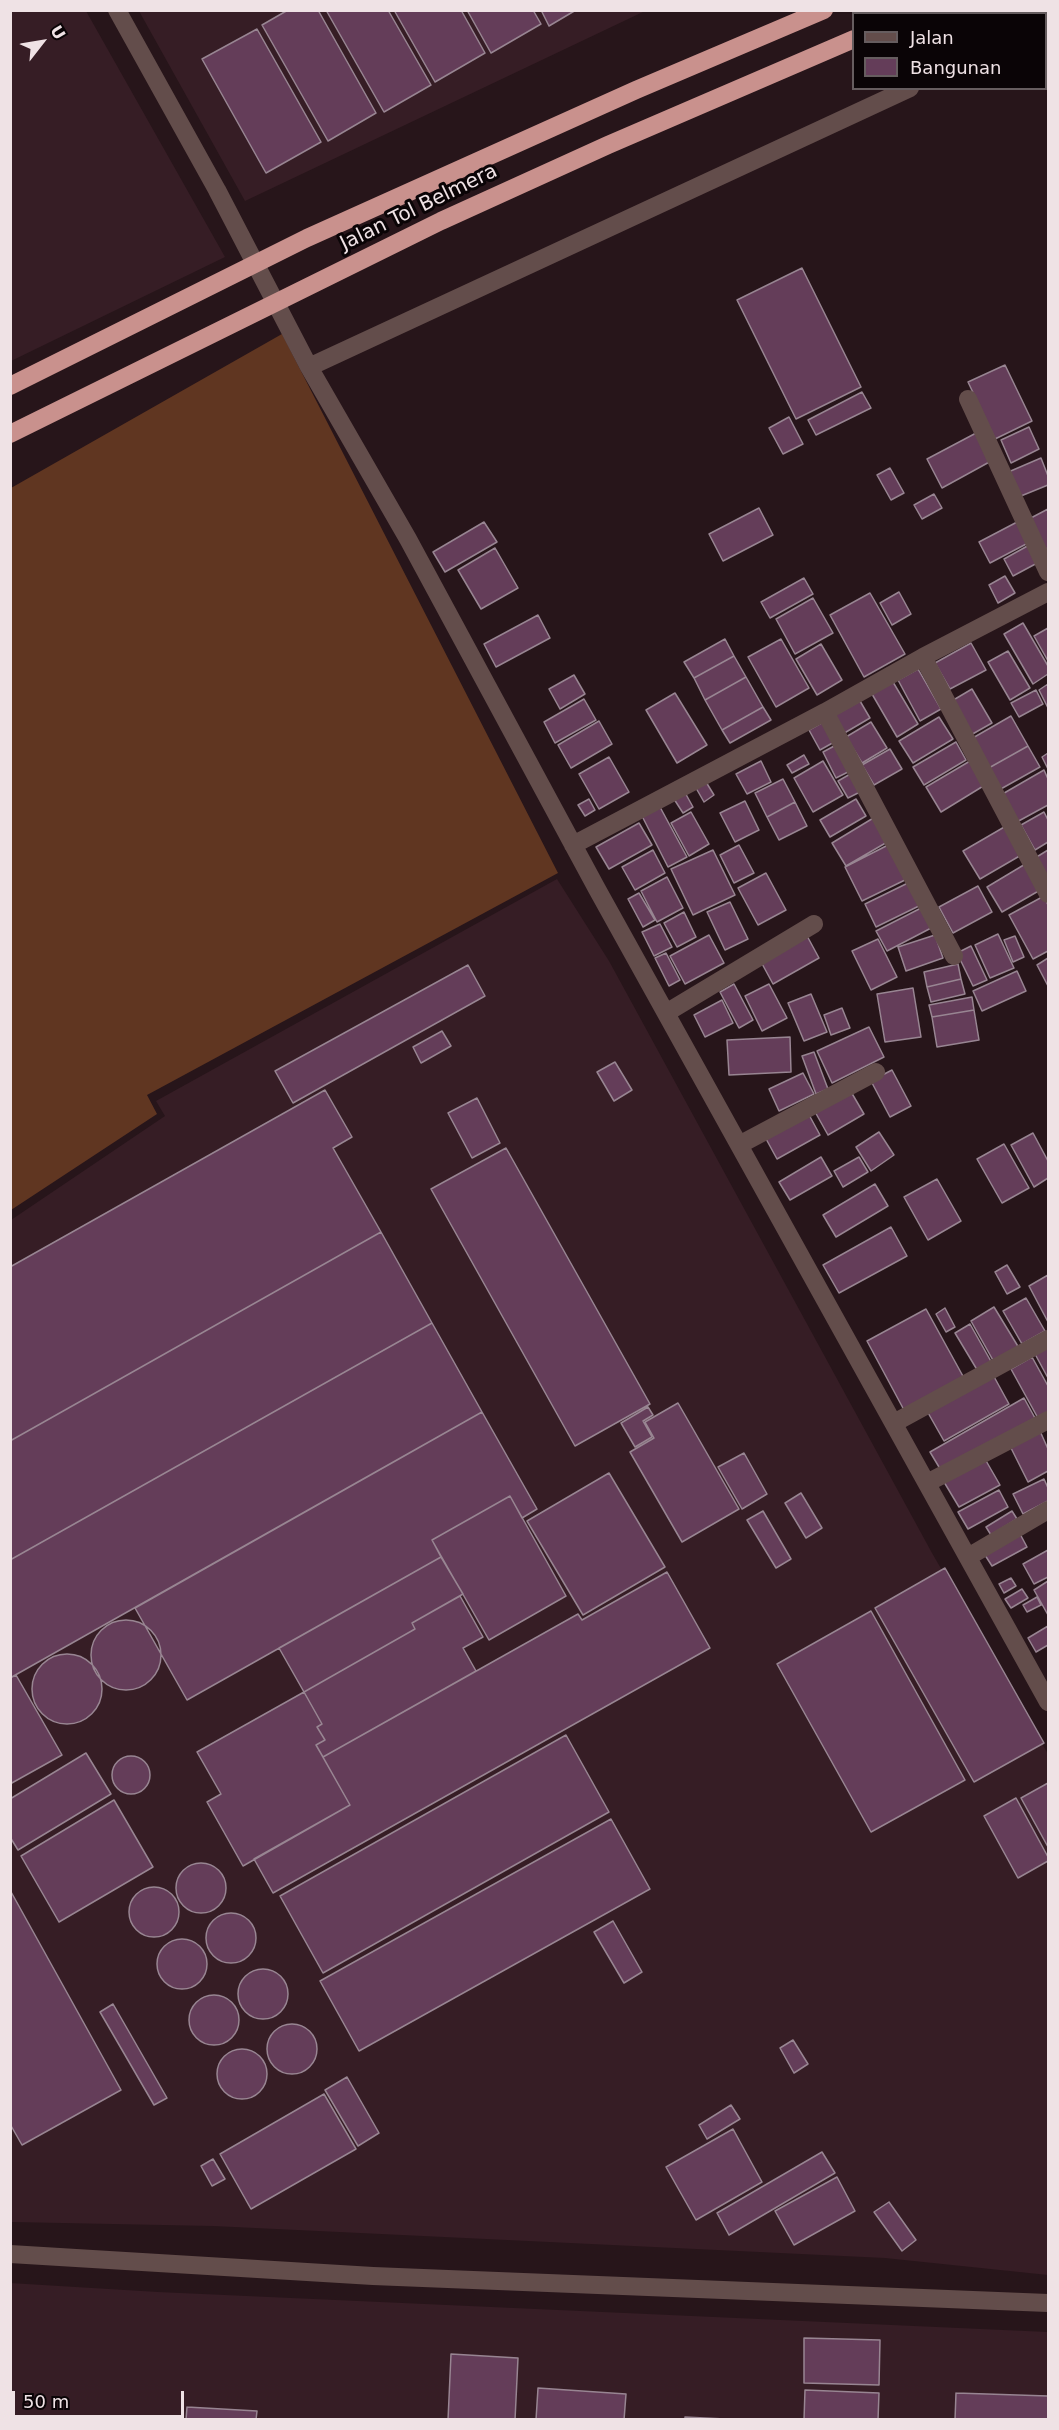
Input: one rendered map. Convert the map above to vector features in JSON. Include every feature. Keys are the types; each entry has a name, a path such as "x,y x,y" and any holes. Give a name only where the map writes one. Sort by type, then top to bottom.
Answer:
{"highway":[{"name":"Jalan Tol Belmera","path":"10,386 307,238 636,90 824,10"},
{"name":"Jalan Tol Belmera","path":"10,434 441,221 608,145 852,40"}],"street":[{"path":"117,10 217,190 309,367 408,539 573,845 968,1557 1047,1694"},
{"path":"309,367 906,90"},
{"path":"968,399 1048,572"},
{"path":"573,845 1048,592"},
{"path":"923,657 1048,894"},
{"path":"825,712 954,956"},
{"path":"666,1013 814,924"},
{"path":"739,1145 876,1072"},
{"path":"894,1423 1048,1339"},
{"path":"927,1483 1048,1419"},
{"path":"968,1557 1048,1510"},
{"path":"10,2254 372,2276 1048,2303"}],"shaded area":[{"path":"11,10 86,11 225,257 11,361"},
{"path":"139,11 645,11 245,201"},
{"path":"282,334 558,873 147,1095 157,1114 11,1210 11,488"},
{"path":"557,879 609,961 932,1553 1048,1754 1048,2275 885,2258 213,2226 11,2222 11,1220 165,1116 156,1101"},
{"path":"10,2283 158,2292 1048,2332 1048,2419 11,2419"}],"building":[{"path":"288,10 318,10 376,113 328,141 262,25"},
{"path":"326,10 388,10 431,85 384,112"},
{"path":"394,10 461,10 485,53 435,82"},
{"path":"467,10 533,10 541,24 491,53"},
{"path":"541,10 576,10 549,26"},
{"path":"257,29 321,142 266,173 202,59"},
{"path":"802,268 861,387 796,419 737,300"},
{"path":"1005,365 1032,421 995,439 968,382"},
{"path":"862,392 871,408 816,435 808,420"},
{"path":"789,417 803,444 783,454 769,428"},
{"path":"1029,427 1039,449 1011,463 1001,440"},
{"path":"978,432 993,460 942,488 927,459"},
{"path":"1041,458 1048,476 1048,485 1016,498 1006,473"},
{"path":"890,468 904,493 891,500 877,475"},
{"path":"934,494 942,508 922,519 914,505"},
{"path":"759,508 773,535 723,561 709,534"},
{"path":"1048,509 1048,548 1043,551 1027,520"},
{"path":"1019,521 1030,542 990,563 979,542"},
{"path":"484,522 497,542 445,572 433,552"},
{"path":"1031,544 1041,561 1013,576 1004,559"},
{"path":"495,548 518,588 481,609 458,570"},
{"path":"1005,576 1015,593 998,603 989,585"},
{"path":"804,578 813,594 770,618 761,602"},
{"path":"899,592 911,614 892,625 880,603"},
{"path":"870,593 905,654 864,677 830,615"},
{"path":"813,598 833,633 795,654 776,619"},
{"path":"538,615 550,638 496,667 484,644"},
{"path":"1023,623 1048,666 1048,674 1033,684 1004,634"},
{"path":"1048,628 1048,661 1034,636"},
{"path":"725,639 734,656 694,678 684,662"},
{"path":"781,639 809,688 776,707 748,657"},
{"path":"971,643 986,670 950,689 935,663"},
{"path":"821,644 842,680 817,695 796,659"},
{"path":"1008,651 1030,688 1010,700 988,662"},
{"path":"734,656 746,677 705,700 694,678"},
{"path":"918,669 941,709 920,721 898,680"},
{"path":"574,675 585,694 560,709 549,689"},
{"path":"746,677 763,707 722,730 705,700"},
{"path":"893,682 918,724 897,737 872,694"},
{"path":"1048,684 1048,708 1039,690"},
{"path":"972,689 992,723 969,736 950,702"},
{"path":"1036,690 1043,704 1019,717 1011,703"},
{"path":"675,693 707,745 677,763 646,710"},
{"path":"584,699 596,720 555,743 544,722"},
{"path":"860,701 870,718 841,735 831,717"},
{"path":"763,707 771,720 730,743 722,730"},
{"path":"1011,716 1028,746 987,769 971,739"},
{"path":"939,717 953,739 913,763 899,741"},
{"path":"599,721 612,744 571,768 558,745"},
{"path":"825,721 836,741 820,750 809,730"},
{"path":"871,722 887,748 862,763 846,737"},
{"path":"956,742 966,760 924,785 913,767"},
{"path":"836,745 850,771 836,778 823,752"},
{"path":"1028,746 1040,767 999,790 987,769"},
{"path":"890,749 902,769 874,785 862,765"},
{"path":"1048,753 1048,769 1042,757"},
{"path":"804,755 809,764 792,773 787,765"},
{"path":"609,757 629,792 599,809 579,774"},
{"path":"761,761 771,782 747,794 736,774"},
{"path":"823,761 843,795 813,812 794,778"},
{"path":"970,761 985,785 941,812 926,787"},
{"path":"1044,770 1048,779 1048,805 1015,823 999,796"},
{"path":"852,773 862,791 848,798 838,781"},
{"path":"783,779 795,802 767,817 755,793"},
{"path":"706,782 714,795 704,802 696,788"},
{"path":"683,789 693,807 683,813 672,796"},
{"path":"589,799 595,810 585,816 578,805"},
{"path":"856,799 866,816 830,837 820,820"},
{"path":"745,801 759,830 735,842 720,813"},
{"path":"795,802 807,826 779,840 767,817"},
{"path":"660,807 687,857 668,867 642,816"},
{"path":"691,812 709,844 689,856 671,823"},
{"path":"1044,812 1048,820 1048,842 1035,850 1021,825"},
{"path":"875,817 889,841 846,866 832,843"},
{"path":"639,823 652,845 609,869 596,847"},
{"path":"1006,826 1023,854 980,879 963,851"},
{"path":"890,844 907,879 862,901 845,867"},
{"path":"739,845 754,873 734,883 720,855"},
{"path":"653,850 665,873 635,890 622,867"},
{"path":"713,850 735,895 693,915 671,869"},
{"path":"1048,850 1048,874 1045,876 1035,858"},
{"path":"1027,863 1042,889 1002,912 987,887"},
{"path":"766,873 786,910 758,925 738,888"},
{"path":"667,877 683,908 657,922 641,891"},
{"path":"912,881 923,904 876,927 865,904"},
{"path":"978,886 992,912 953,933 939,907"},
{"path":"639,893 655,920 643,927 628,899"},
{"path":"1044,896 1048,905 1048,951 1033,959 1009,915"},
{"path":"730,902 748,939 725,950 707,912"},
{"path":"925,906 935,926 887,951 876,931"},
{"path":"684,912 696,937 677,947 664,923"},
{"path":"660,924 672,947 654,956 642,932"},
{"path":"806,934 819,958 773,984 760,960"},
{"path":"998,934 1014,968 990,978 975,945"},
{"path":"709,935 724,963 685,984 670,956"},
{"path":"935,935 943,958 906,971 898,947"},
{"path":"1015,936 1024,957 1013,962 1004,940"},
{"path":"878,939 897,977 871,990 852,951"},
{"path":"971,946 987,980 973,986 957,953"},
{"path":"666,953 680,980 669,986 655,958"},
{"path":"1048,958 1048,986 1037,965"},
{"path":"958,964 961,979 927,987 924,972"},
{"path":"468,965 485,996 293,1103 275,1071"},
{"path":"1017,971 1026,991 982,1011 973,991"},
{"path":"961,979 965,994 931,1002 927,987"},
{"path":"734,984 753,1020 739,1028 720,992"},
{"path":"769,984 787,1018 762,1031 745,996"},
{"path":"913,988 921,1037 885,1042 877,994"},
{"path":"811,994 827,1032 804,1041 788,1003"},
{"path":"972,997 974,1010 932,1017 929,1005"},
{"path":"722,1000 733,1023 705,1037 694,1015"},
{"path":"842,1008 850,1028 831,1035 824,1015"},
{"path":"974,1010 979,1040 937,1047 932,1017"},
{"path":"869,1027 884,1057 832,1083 817,1051"},
{"path":"442,1031 451,1046 421,1063 413,1047"},
{"path":"790,1037 791,1072 729,1075 727,1040"},
{"path":"814,1052 828,1089 816,1094 802,1056"},
{"path":"615,1062 632,1090 614,1101 597,1072"},
{"path":"892,1070 911,1106 890,1117 871,1081"},
{"path":"803,1073 814,1094 779,1111 769,1089"},
{"path":"325,1090 352,1137 333,1148 381,1232 10,1441 10,1267"},
{"path":"850,1090 864,1114 828,1135 814,1110"},
{"path":"477,1098 500,1143 472,1158 448,1113"},
{"path":"808,1113 820,1135 777,1159 765,1137"},
{"path":"879,1132 894,1155 871,1171 856,1147"},
{"path":"1033,1133 1048,1161 1048,1178 1034,1187 1011,1145"},
{"path":"1004,1144 1029,1188 1002,1203 977,1159"},
{"path":"506,1148 650,1404 575,1446 431,1189"},
{"path":"821,1157 832,1176 790,1200 779,1182"},
{"path":"859,1157 868,1172 843,1187 834,1171"},
{"path":"937,1179 961,1221 928,1240 904,1197"},
{"path":"875,1184 888,1206 836,1237 823,1215"},
{"path":"891,1227 907,1256 839,1293 823,1265"},
{"path":"381,1232 432,1323 10,1560 10,1441"},
{"path":"1007,1265 1020,1287 1007,1294 995,1272"},
{"path":"1048,1275 1048,1322 1029,1286"},
{"path":"1026,1298 1045,1331 1022,1344 1003,1311"},
{"path":"994,1307 1019,1348 994,1362 971,1321"},
{"path":"945,1308 955,1327 946,1332 936,1314"},
{"path":"926,1309 964,1378 904,1410 867,1341"},
{"path":"432,1323 482,1412 10,1678 10,1560"},
{"path":"970,1324 993,1365 979,1373 955,1333"},
{"path":"1048,1346 1048,1378 1035,1354"},
{"path":"1032,1357 1048,1386 1048,1415 1039,1420 1011,1369"},
{"path":"992,1373 1009,1404 944,1441 927,1411"},
{"path":"1024,1398 1035,1418 942,1472 930,1452"},
{"path":"678,1403 739,1509 682,1542 630,1452 654,1438 645,1422"},
{"path":"648,1407 653,1415 643,1421 652,1437 635,1447 621,1423"},
{"path":"482,1412 537,1509 522,1518 510,1496 432,1540 441,1557 187,1700 135,1608"},
{"path":"1040,1431 1048,1449 1048,1471 1028,1482 1010,1446"},
{"path":"744,1453 767,1494 742,1509 718,1467"},
{"path":"985,1459 1000,1485 959,1507 944,1482"},
{"path":"609,1473 665,1567 583,1615 527,1521"},
{"path":"1044,1479 1048,1488 1048,1501 1023,1514 1013,1494"},
{"path":"999,1490 1008,1507 968,1529 958,1512"},
{"path":"801,1493 822,1528 806,1538 785,1503"},
{"path":"510,1496 566,1596 489,1640 432,1540"},
{"path":"763,1511 791,1559 776,1568 747,1520"},
{"path":"1012,1511 1017,1519 991,1535 986,1527"},
{"path":"1019,1532 1027,1547 992,1566 983,1552"},
{"path":"1048,1550 1048,1577 1034,1584 1023,1564"},
{"path":"441,1557 463,1594 412,1623 415,1629 304,1692 279,1648"},
{"path":"945,1568 1044,1743 974,1782 875,1608"},
{"path":"667,1572 710,1648 273,1893 254,1859 350,1805 323,1757 578,1614 582,1620"},
{"path":"1011,1578 1016,1586 1004,1593 999,1584"},
{"path":"1048,1581 1048,1615 1034,1590"},
{"path":"1022,1589 1028,1598 1011,1608 1005,1599"},
{"path":"460,1596 483,1637 463,1648 476,1671 323,1757 316,1745 325,1740 317,1727 322,1724 304,1692 415,1629 412,1623"},
{"path":"1037,1597 1041,1605 1027,1612 1023,1605"},
{"path":"871,1611 965,1780 871,1832 777,1664"},
{"path":"126,1620 139,1623 151,1630 158,1642 161,1655 158,1668 151,1680 139,1687 126,1690 113,1687 101,1680 94,1668 91,1655 94,1642 101,1630 113,1623"},
{"path":"1048,1626 1048,1645 1036,1652 1028,1638"},
{"path":"67,1654 80,1657 92,1664 99,1676 102,1689 99,1702 92,1714 80,1721 67,1724 54,1721 42,1714 35,1702 32,1689 35,1676 42,1664 54,1657"},
{"path":"16,1675 62,1755 10,1784 10,1678"},
{"path":"304,1692 322,1724 317,1727 325,1740 316,1745 350,1805 243,1866 207,1802 221,1794 197,1752"},
{"path":"566,1735 609,1812 323,1973 280,1896"},
{"path":"86,1753 111,1794 18,1850 10,1837 10,1799"},
{"path":"131,1756 145,1761 150,1775 145,1789 131,1794 117,1789 112,1775 117,1761"},
{"path":"1048,1783 1048,1847 1021,1798"},
{"path":"1016,1798 1048,1857 1048,1861 1018,1878 984,1816"},
{"path":"114,1800 153,1867 59,1922 21,1856"},
{"path":"611,1819 650,1889 359,2051 320,1981"},
{"path":"196,1863 206,1863 219,1870 226,1883 226,1893 219,1906 206,1913 196,1913 187,1909 180,1902 176,1893 176,1883 180,1874 187,1867"},
{"path":"149,1887 159,1887 172,1894 179,1907 179,1917 172,1930 159,1937 149,1937 140,1933 133,1926 129,1917 129,1907 133,1898 140,1891"},
{"path":"10,1890 121,2090 22,2145 10,2124"},
{"path":"226,1913 236,1913 249,1920 256,1933 256,1943 249,1956 236,1963 226,1963 217,1959 210,1952 206,1943 206,1933 210,1924 217,1917"},
{"path":"613,1921 642,1972 624,1983 594,1932"},
{"path":"177,1939 187,1939 200,1946 207,1959 207,1969 200,1982 187,1989 177,1989 168,1985 161,1978 157,1969 157,1959 161,1950 168,1943"},
{"path":"258,1969 268,1969 281,1976 288,1989 288,1999 281,2012 268,2019 258,2019 249,2015 242,2008 238,1999 238,1989 242,1980 249,1973"},
{"path":"209,1995 219,1995 232,2002 239,2015 239,2025 232,2038 219,2045 209,2045 200,2041 193,2034 189,2025 189,2015 193,2006 200,1999"},
{"path":"113,2004 167,2098 154,2105 100,2012"},
{"path":"287,2024 297,2024 310,2031 317,2044 317,2054 310,2067 297,2074 287,2074 278,2070 271,2063 267,2054 267,2044 271,2035 278,2028"},
{"path":"793,2040 808,2064 794,2073 780,2048"},
{"path":"237,2049 247,2049 260,2056 267,2069 267,2079 260,2092 247,2099 237,2099 228,2095 221,2088 217,2079 217,2069 221,2060 228,2053"},
{"path":"347,2077 379,2133 358,2146 325,2090"},
{"path":"324,2094 356,2149 251,2209 220,2154"},
{"path":"731,2105 740,2119 707,2139 699,2125"},
{"path":"733,2129 762,2182 696,2220 666,2167"},
{"path":"822,2152 835,2173 729,2235 717,2213"},
{"path":"213,2159 225,2179 212,2186 201,2166"},
{"path":"837,2177 855,2211 794,2245 775,2211"},
{"path":"889,2202 916,2240 902,2251 874,2212"},
{"path":"804,2338 880,2340 879,2385 804,2383"},
{"path":"451,2354 518,2358 515,2420 448,2420"},
{"path":"538,2388 626,2394 624,2420 536,2420"},
{"path":"805,2390 879,2393 878,2420 804,2420"},
{"path":"956,2393 1048,2396 1048,2420 955,2420"},
{"path":"187,2407 257,2411 256,2420 186,2420"},
{"path":"685,2417 745,2420 685,2420"}]}
